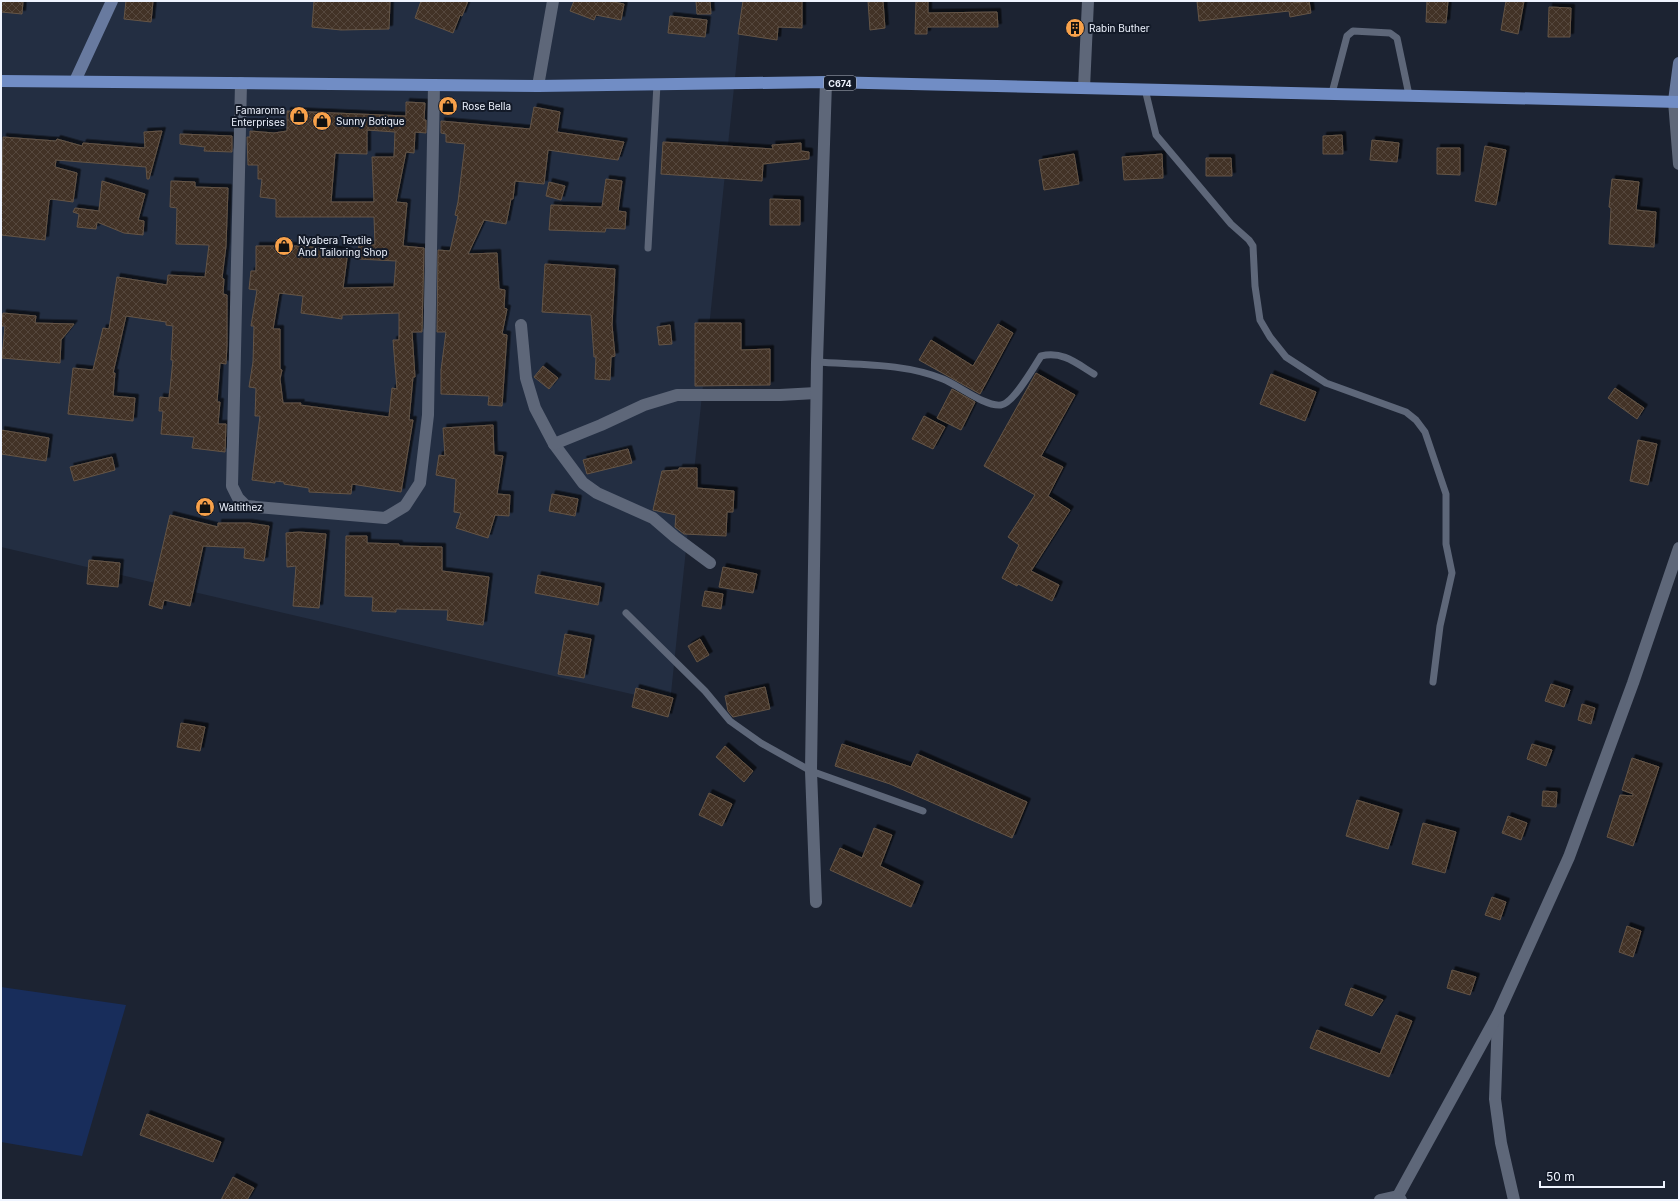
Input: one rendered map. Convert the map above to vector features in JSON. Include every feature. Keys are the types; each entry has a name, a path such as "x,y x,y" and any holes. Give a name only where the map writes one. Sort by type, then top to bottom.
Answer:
{"main road":[{"name":"C674","path":"1,81 538,86 826,82 1676,101"}],"street":[{"path":"74,81 112,1"},
{"path":"538,86 553,1"},
{"path":"1084,88 1088,1"},
{"path":"1679,63 1676,101 1679,164"},
{"path":"816,902 811,771 816,393 826,82"},
{"path":"241,83 232,486 238,498 246,506 385,518 405,506 420,483 428,414 434,85"},
{"path":"521,325 526,378 535,408 554,444 583,483 597,493 653,518 675,537 710,563"},
{"path":"554,444 601,426 644,405 677,395 765,396 816,393"},
{"path":"1380,1200 1400,1198 1498,1014 1569,857 1633,683 1679,548"},
{"path":"1498,1014 1495,1099 1501,1143 1514,1200"}],"lane":[{"path":"1332,93 1347,36 1353,31 1390,33 1397,38 1409,95"},
{"path":"648,248 657,84"},
{"path":"1146,89 1156,135 1231,224 1249,240 1253,246 1255,286 1260,320 1270,337 1286,357 1326,383 1406,412 1416,420 1425,432 1446,494 1446,544 1452,573 1440,626 1433,682"},
{"path":"817,362 881,366 912,370 943,379 994,405 1007,403 1015,394 1041,356 1053,353 1066,357 1094,374"},
{"path":"626,613 705,691 730,721 761,743 811,771 923,811"}],"shaded area":[{"path":"1,1 743,1 670,703 1,547"},
{"path":"1,987 126,1005 82,1156 1,1142"}],"building":[{"path":"1,1 23,1 22,14 1,12"},
{"path":"126,1 153,1 151,22 124,19"},
{"path":"314,1 390,1 389,29 341,30 312,27"},
{"path":"421,1 468,1 462,16 460,15 453,33 415,18"},
{"path":"574,1 608,1 624,4 621,20 596,15 594,20 570,11"},
{"path":"696,1 710,1 711,14 697,14"},
{"path":"743,1 802,1 802,28 778,27 777,40 738,34"},
{"path":"868,1 883,1 885,28 870,30"},
{"path":"916,1 928,1 928,13 997,12 998,27 927,27 927,34 915,34"},
{"path":"1197,1 1294,1 1294,3 1309,1 1311,13 1290,17 1289,11 1199,21"},
{"path":"1427,1 1448,1 1446,23 1426,22"},
{"path":"1506,1 1524,1 1518,34 1501,30"},
{"path":"1549,7 1571,8 1570,37 1548,37"},
{"path":"670,16 707,20 705,37 668,33"},
{"path":"406,102 425,103 424,120 426,120 426,133 415,132 414,153 406,152 396,202 407,203 403,246 424,248 422,332 412,332 415,377 413,377 409,420 413,420 401,492 352,484 351,494 309,492 309,488 284,484 284,482 275,481 275,483 252,480 260,416 255,416 256,388 249,387 253,362 254,326 251,326 257,290 249,289 251,271 256,271 256,246 302,246 348,251 343,288 394,287 396,261 358,259 359,244 375,245 374,217 276,217 276,199 260,197 262,179 258,179 258,165 248,165 247,137 250,137 250,131 274,133 287,131 287,111 406,116","holes":["367,130 395,132 394,157 372,157 374,202 331,202 335,153 367,154","279,293 303,296 301,313 342,319 342,315 399,313 399,340 393,340 397,389 392,388 389,417 300,405 301,403 283,403 280,379 282,370 280,369 280,329 273,329"]},
{"path":"534,107 560,112 557,132 624,142 618,160 548,150 544,184 515,181 513,199 511,199 506,224 484,220 468,254 497,253 499,289 505,290 504,308 507,309 502,334 507,335 502,406 488,405 489,396 441,394 441,370 446,332 437,332 438,250 450,251 458,216 455,215 465,144 446,142 446,134 441,133 441,121 530,129"},
{"path":"162,131 149,179 147,179 146,167 56,160 55,167 77,173 73,202 51,199 49,201 45,240 1,235 3,137 56,141 57,139 82,146 83,143 145,148 144,132"},
{"path":"180,134 232,136 232,152 204,151 205,147 180,144"},
{"path":"1342,135 1343,154 1323,154 1323,136"},
{"path":"1372,140 1399,143 1397,162 1370,160"},
{"path":"663,142 773,149 772,145 801,143 801,151 809,152 809,159 763,164 762,181 661,174"},
{"path":"1485,146 1506,150 1496,205 1475,201"},
{"path":"1437,148 1460,148 1460,175 1437,174"},
{"path":"1074,154 1079,184 1044,190 1039,160"},
{"path":"1162,154 1163,178 1124,180 1122,157"},
{"path":"1206,158 1231,158 1232,176 1206,176"},
{"path":"606,179 622,181 618,211 626,212 625,229 606,228 605,232 549,230 551,205 602,207"},
{"path":"1612,179 1639,182 1636,210 1656,212 1654,247 1609,244 1611,208 1609,207"},
{"path":"102,181 145,194 138,220 144,221 143,235 124,233 97,222 96,229 77,227 79,214 73,212 75,208 99,211"},
{"path":"171,181 195,182 195,187 228,188 226,246 222,278 224,279 223,294 227,295 226,364 220,363 217,402 220,402 218,424 226,424 225,452 192,448 194,437 161,434 163,411 159,411 160,397 169,398 173,360 171,360 173,326 166,325 166,322 126,316 113,373 115,373 113,396 135,398 133,421 68,414 73,368 93,370 103,328 109,329 117,277 167,285 168,275 205,277 209,245 176,244 177,208 170,207"},
{"path":"549,182 565,186 561,200 546,196"},
{"path":"770,199 800,200 800,225 770,225"},
{"path":"545,264 615,269 612,325 615,356 611,357 610,380 595,379 596,357 594,357 591,315 542,312"},
{"path":"3,313 36,316 35,323 74,324 61,340 60,363 2,358 5,326 1,326"},
{"path":"695,323 741,323 741,350 770,349 770,385 695,386"},
{"path":"998,324 1013,333 980,394 919,360 931,340 973,366"},
{"path":"670,325 672,344 659,345 657,327"},
{"path":"543,366 558,378 549,389 534,377"},
{"path":"1036,373 1075,395 1041,456 1063,467 1048,496 1070,510 1031,571 1059,585 1052,601 1018,584 1017,586 1002,578 1019,545 1008,537 1035,495 984,466"},
{"path":"1271,374 1316,392 1305,421 1260,404"},
{"path":"1615,388 1644,408 1637,419 1608,398"},
{"path":"952,389 975,402 961,430 937,418"},
{"path":"924,416 945,427 933,449 912,439"},
{"path":"493,425 494,455 503,456 497,494 510,495 509,516 495,515 488,538 456,528 461,513 454,512 456,479 436,475 439,455 445,456 443,428"},
{"path":"1,430 49,438 46,461 1,454"},
{"path":"1638,440 1657,444 1648,485 1630,481"},
{"path":"628,449 632,463 587,474 583,460"},
{"path":"112,457 115,470 74,481 70,467"},
{"path":"679,468 697,468 697,488 734,491 733,512 727,512 726,536 684,534 675,527 676,515 653,510 662,471 679,470"},
{"path":"552,494 578,499 575,516 549,511"},
{"path":"170,515 218,527 218,523 249,523 269,526 264,561 244,558 245,548 203,546 190,606 164,600 162,609 149,605"},
{"path":"299,532 326,534 319,608 293,606 296,566 287,567 286,533"},
{"path":"346,536 367,536 367,543 399,544 399,546 442,547 442,571 489,577 483,625 447,620 448,610 396,609 396,612 372,611 373,597 345,596"},
{"path":"89,560 120,563 118,587 87,584"},
{"path":"723,567 757,574 753,593 719,587"},
{"path":"538,575 601,587 598,605 535,593"},
{"path":"705,591 723,594 721,609 702,606"},
{"path":"565,634 591,639 584,678 558,674"},
{"path":"700,639 709,655 697,662 688,646"},
{"path":"1551,684 1570,690 1564,707 1545,701"},
{"path":"765,687 770,709 733,717 728,711 725,696"},
{"path":"636,688 673,698 668,717 632,707"},
{"path":"1582,704 1595,708 1591,724 1578,720"},
{"path":"181,723 205,727 200,751 177,747"},
{"path":"842,744 911,767 917,754 1027,802 1012,838 890,784 835,766"},
{"path":"1532,744 1552,750 1546,766 1527,759"},
{"path":"725,746 753,771 744,782 716,757"},
{"path":"1632,758 1659,767 1633,846 1607,837 1620,795 1633,796 1633,794 1622,790"},
{"path":"1543,791 1557,792 1556,807 1542,806"},
{"path":"709,793 732,804 722,826 699,815"},
{"path":"1357,800 1399,813 1388,849 1346,836"},
{"path":"1508,816 1527,823 1521,840 1502,833"},
{"path":"1423,823 1456,832 1445,873 1412,864"},
{"path":"874,828 892,835 880,866 920,885 911,907 830,870 840,848 862,858"},
{"path":"1492,897 1506,902 1500,920 1485,915"},
{"path":"1627,926 1641,931 1633,957 1619,952"},
{"path":"1452,970 1476,977 1470,995 1447,988"},
{"path":"1351,988 1383,1000 1372,1016 1345,1005"},
{"path":"1396,1015 1412,1021 1389,1077 1310,1048 1317,1030 1380,1054"},
{"path":"147,1114 221,1142 213,1162 140,1135"},
{"path":"233,1177 254,1188 247,1200 221,1200"}],"place":[{"name":"Rabin Buther","path":"1075,28"},
{"name":"Rose Bella","path":"448,106"},
{"name":"Famaroma Enterprises","path":"299,116"},
{"name":"Sunny Botique","path":"322,121"},
{"name":"Nyabera Textile And Tailoring Shop","path":"284,246"},
{"name":"Waltithez","path":"205,507"}]}
